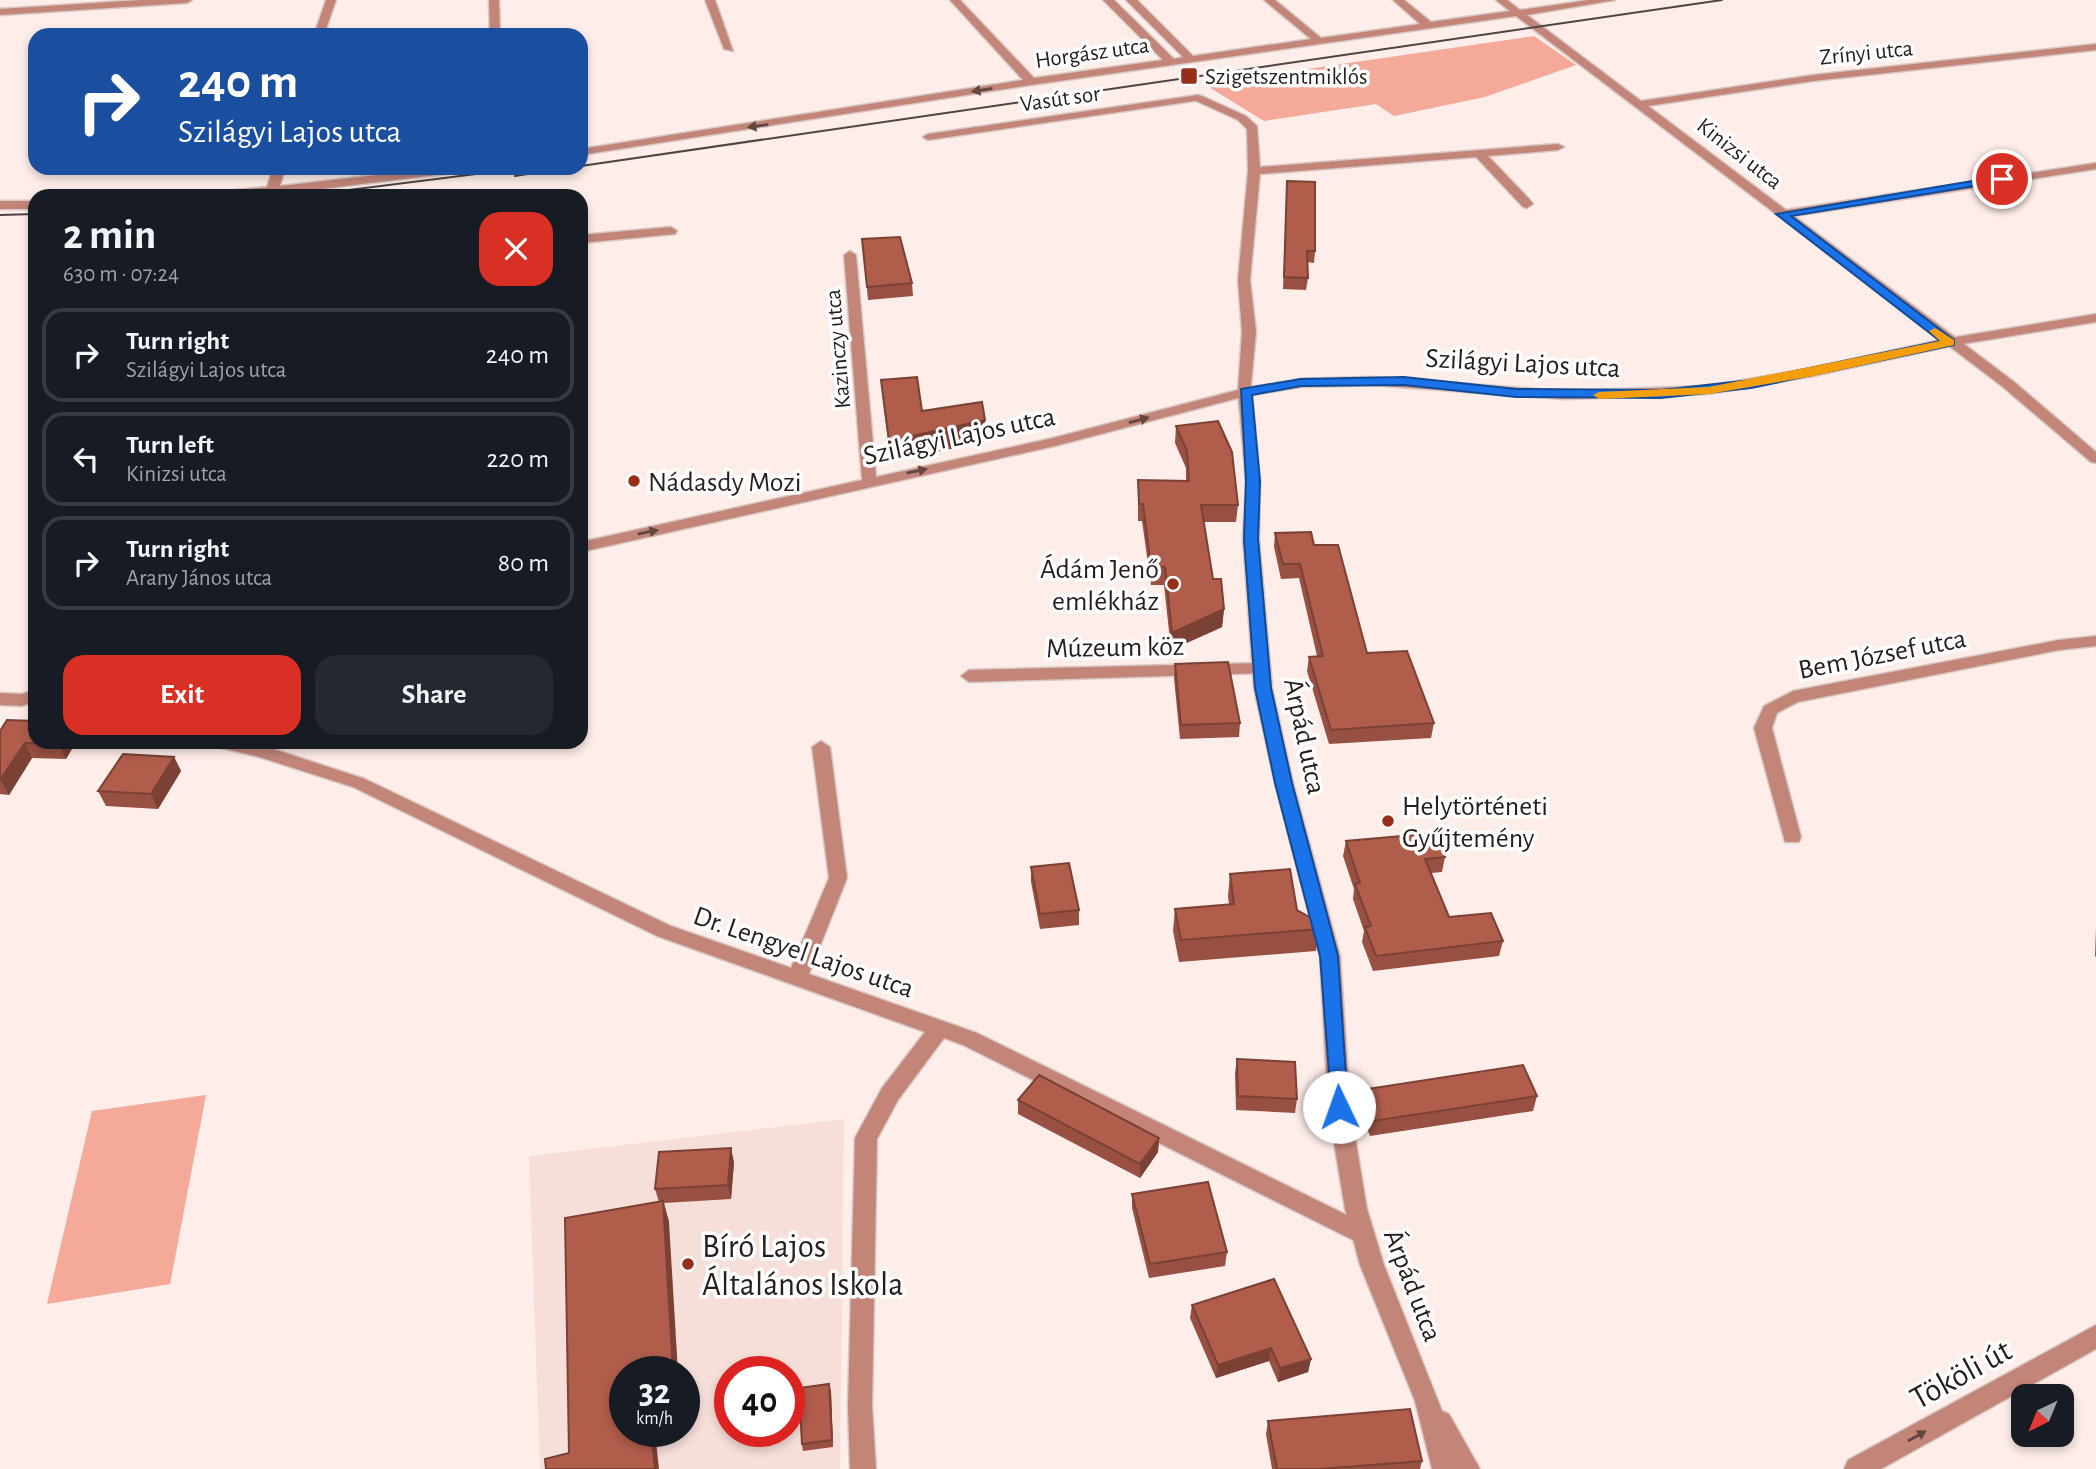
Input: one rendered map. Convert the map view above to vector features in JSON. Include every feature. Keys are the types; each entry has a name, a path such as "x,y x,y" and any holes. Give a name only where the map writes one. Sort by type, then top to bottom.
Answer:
{"street":[{"path":"0,12 57,5 187,0"},
{"path":"321,28 331,0"},
{"path":"494,0 495,28"},
{"path":"710,0 729,49"},
{"path":"955,0 1031,82"},
{"path":"1108,0 1171,62"},
{"path":"1131,0 1190,59"},
{"path":"1269,0 1319,41"},
{"path":"1398,0 1429,26"},
{"name":"Kinizsi utca","path":"1501,0 2008,384 2096,459"},
{"name":"Horgász utca","path":"588,151 1031,82 1520,14 1559,3 1611,0"},
{"name":"Zrínyi utca","path":"1640,104 1812,78 2096,47"},
{"name":"Árpád utca","path":"1198,98 1251,123 1254,171 1244,280 1249,332 1245,392 1253,481 1251,539 1261,669 1284,783 1329,956 1339,1107 1363,1234 1372,1265 1427,1401 1445,1469"},
{"path":"1254,171 1559,147"},
{"path":"1479,153 1527,204"},
{"path":"1782,214 2096,166"},
{"path":"289,189 408,175"},
{"path":"0,205 28,205"},
{"path":"588,238 671,231"},
{"name":"Kazinczy utca","path":"849,255 869,481"},
{"name":"Szilágyi Lajos utca","path":"588,545 869,481 1055,442 1245,392 1301,383 1404,381 1516,393 1661,394 1751,384 1950,342 2096,318"},
{"name":"Bem József utca","path":"1792,837 1763,728 1770,710 1779,703 1793,697 2059,645 2096,641"},
{"name":"Múzeum köz","path":"969,676 1261,669"},
{"path":"0,699 28,700"},
{"path":"797,978 838,878 821,747"},
{"name":"Dr. Lengyel Lajos utca","path":"253,749 359,783 664,931 982,1045 1363,1234"},
{"path":"863,1469 860,1406 866,1138 890,1094 940,1028"},
{"name":"Tököli út","path":"1857,1469 2096,1336"},
{"name":"Árpád utca","path":"1427,1401 1467,1469"}],"lane":[{"name":"Vasút sor","path":"928,136 1198,98"}],"shaded area":[{"path":"1534,36 1576,65 1485,97 1394,116 1376,104 1264,121 1204,84"},
{"path":"206,1095 170,1284 47,1304 92,1111"},
{"name":"Bíró Lajos Általános Iskola","path":"844,1119 840,1469 540,1469 529,1156"}],"building":[{"path":"1287,181 1315,182 1315,251 1307,251 1308,278 1284,277"},
{"path":"900,237 912,283 867,287 862,239"},
{"path":"917,377 922,411 982,402 985,420 889,441 881,380"},
{"path":"1218,421 1232,452 1238,505 1201,505 1213,579 1221,579 1224,609 1172,633 1165,567 1151,567 1143,504 1139,504 1138,480 1189,481 1187,451 1176,426"},
{"path":"1311,532 1314,545 1338,545 1367,653 1407,651 1434,723 1331,730 1309,657 1323,656 1300,564 1283,564 1275,533"},
{"path":"1228,662 1240,723 1181,725 1175,664"},
{"path":"7,720 28,721 28,743 25,743 0,780 0,731"},
{"path":"123,754 174,757 151,794 98,791"},
{"path":"1436,833 1445,857 1425,859 1449,917 1491,913 1503,941 1376,956 1365,927 1371,926 1355,884 1360,883 1346,841"},
{"path":"1069,863 1079,910 1040,914 1031,867"},
{"path":"1290,869 1297,910 1318,922 1319,929 1181,940 1175,909 1234,904 1230,874"},
{"path":"1237,1059 1295,1062 1297,1099 1238,1096"},
{"path":"1523,1065 1537,1096 1373,1121 1361,1090"},
{"path":"1039,1075 1159,1138 1140,1164 1018,1100"},
{"path":"731,1148 728,1185 655,1189 659,1152"},
{"path":"1208,1182 1227,1252 1150,1264 1132,1194"},
{"path":"663,1201 672,1356 609,1356 609,1447 653,1447 655,1469 546,1469 545,1459 569,1453 565,1218"},
{"path":"1274,1279 1311,1359 1280,1368 1271,1348 1218,1365 1192,1305"},
{"path":"829,1384 832,1440 805,1444 805,1387"},
{"path":"1410,1409 1422,1461 1319,1469 1277,1469 1268,1421"}],"tram line":[{"path":"588,165 1722,0"},
{"path":"356,189 468,175"},
{"path":"515,176 521,175"},
{"path":"0,215 28,214"}],"slow traffic":[{"path":"1599,395 1661,394 1751,384 1950,342 1935,331"}],"place":[{"name":"Szigetszentmiklós","path":"1189,76"},
{"name":"Nádasdy Mozi","path":"634,481"},
{"name":"Ádám Jenő emlékház","path":"1173,584"},
{"name":"Helytörténeti Gyűjtemény","path":"1388,821"},
{"name":"Bíró Lajos Általános Iskola","path":"688,1264"}],"route":[{"path":"1339,1107 1329,956 1284,783 1263,688 1251,539 1253,481 1245,392 1301,383 1404,381 1516,393 1606,396 1661,394 1751,384 1950,342 1782,214 2002,179"}]}
